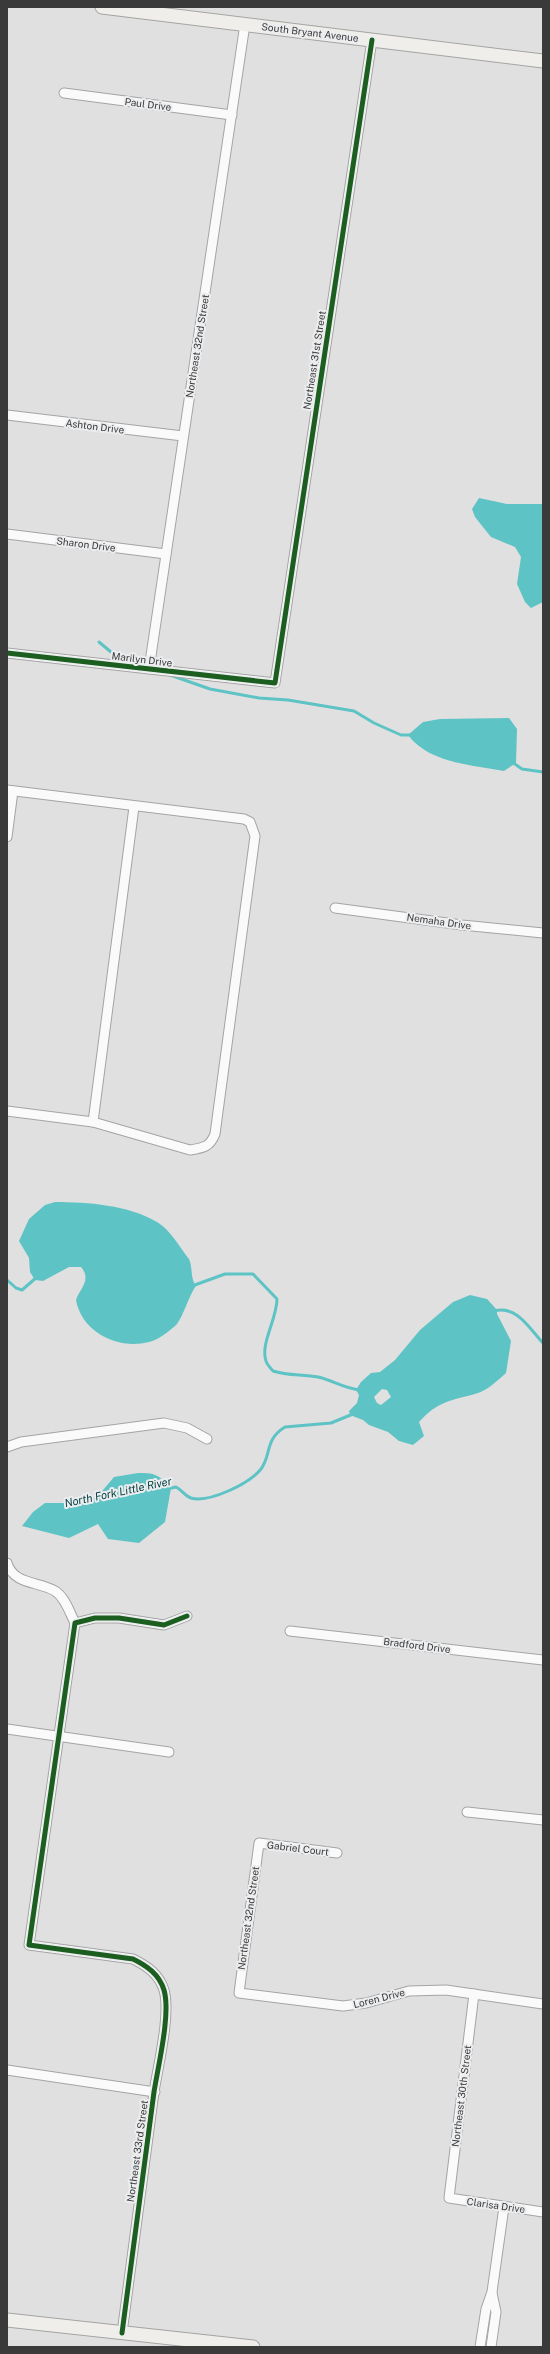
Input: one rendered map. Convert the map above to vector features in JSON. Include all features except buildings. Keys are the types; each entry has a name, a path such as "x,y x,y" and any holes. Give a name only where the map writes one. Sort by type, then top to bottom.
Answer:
{"street":[{"name":"South Bryant Avenue","path":"102,7 543,61"},
{"name":"Northeast 32nd Street","path":"149,669 245,24"},
{"name":"Northeast 31st Street","path":"275,683 372,40"},
{"name":"Paul Drive","path":"64,94 232,115"},
{"name":"Ashton Drive","path":"7,415 183,436"},
{"name":"Sharon Drive","path":"7,534 166,554"},
{"name":"Marilyn Drive","path":"7,653 275,683"},
{"path":"7,837 10,791 244,819 250,822 255,836 215,1134 211,1142 204,1148 190,1150 93,1122 7,1111"},
{"path":"93,1122 134,807"},
{"name":"Nemaha Drive","path":"335,908 462,925 543,933"},
{"path":"7,1447 21,1442 164,1422 187,1428 207,1439"},
{"path":"7,1563 10,1571 16,1577 57,1592 75,1623 59,1736"},
{"path":"75,1623 95,1618 119,1618 164,1625 188,1616"},
{"name":"Bradford Drive","path":"290,1631 543,1660"},
{"path":"7,1729 169,1752"},
{"name":"Northeast 33rd Street","path":"59,1736 29,1945 133,1959 146,1966 156,1974 164,1990 166,2008 122,2333"},
{"path":"467,1812 543,1820"},
{"name":"Northeast 32nd Street","path":"240,1993 259,1843"},
{"name":"Gabriel Court","path":"259,1843 337,1853"},
{"name":"Loren Drive","path":"240,1993 343,2006 366,2003 409,1991 446,1990 543,2004"},
{"name":"Northeast 30th Street","path":"449,2198 474,1994"},
{"path":"7,2070 155,2092"},
{"name":"Clarisa Drive","path":"449,2198 543,2212"},
{"path":"480,2347 486,2309 492,2292 504,2207"},
{"path":"491,2347 496,2312 492,2292"},
{"path":"7,2320 253,2347"}],"water":[{"path":"479,498 507,504 543,504 543,602 531,608 525,602 517,584 521,557 515,547 491,537 475,517 472,509"},
{"path":"509,718 517,729 516,763 504,771 465,764 439,757 427,752 408,735 423,722 440,719"},
{"path":"55,1202 94,1204 121,1208 146,1216 166,1229 189,1259 193,1280 196,1286 178,1323 175,1326 159,1338 149,1342 137,1344 114,1341 94,1330 86,1322 80,1312 76,1300 85,1280 84,1272 81,1267 69,1267 43,1281 35,1280 30,1272 29,1258 19,1241 29,1219 45,1205"},
{"path":"470,1295 487,1299 497,1310 497,1314 511,1341 506,1373 482,1392 446,1402 433,1409 419,1422 424,1436 413,1445 399,1441 388,1432 369,1425 363,1420 350,1415 349,1411 357,1403 359,1395 356,1390 361,1382 371,1373 380,1372 395,1360 420,1330 453,1302","holes":["382,1389 387,1390 391,1397 381,1405 377,1403 374,1397"]},
{"path":"138,1473 153,1474 163,1480 171,1488 165,1522 139,1543 108,1539 98,1524 69,1538 22,1526 33,1512 45,1503 76,1503 98,1496 114,1477"}],"waterway":[{"path":"99,642 111,652 137,664"},
{"path":"170,675 210,689 259,698 288,700 354,711 374,723 401,735 412,735"},
{"path":"512,762 522,769 543,772"},
{"path":"192,1286 225,1274 253,1274 277,1299 265,1347 267,1362 273,1371 284,1374 318,1377 349,1388 360,1390"},
{"path":"7,1280 16,1288 22,1290 37,1277"},
{"name":"North Fork Little River","path":"494,1311 509,1311 516,1315 522,1319 543,1343"},
{"name":"North Fork Little River","path":"167,1489 176,1487 189,1497 199,1499 208,1498 228,1491 248,1481 261,1469 271,1442 278,1432 285,1427 331,1423 353,1414"}],"cycle path":[{"path":"7,653 275,683 372,40"},
{"path":"122,2333 154,2092 165,2026 166,2000 164,1990 156,1975 133,1959 29,1945 75,1623 95,1618 119,1618 164,1625 187,1616"}]}
